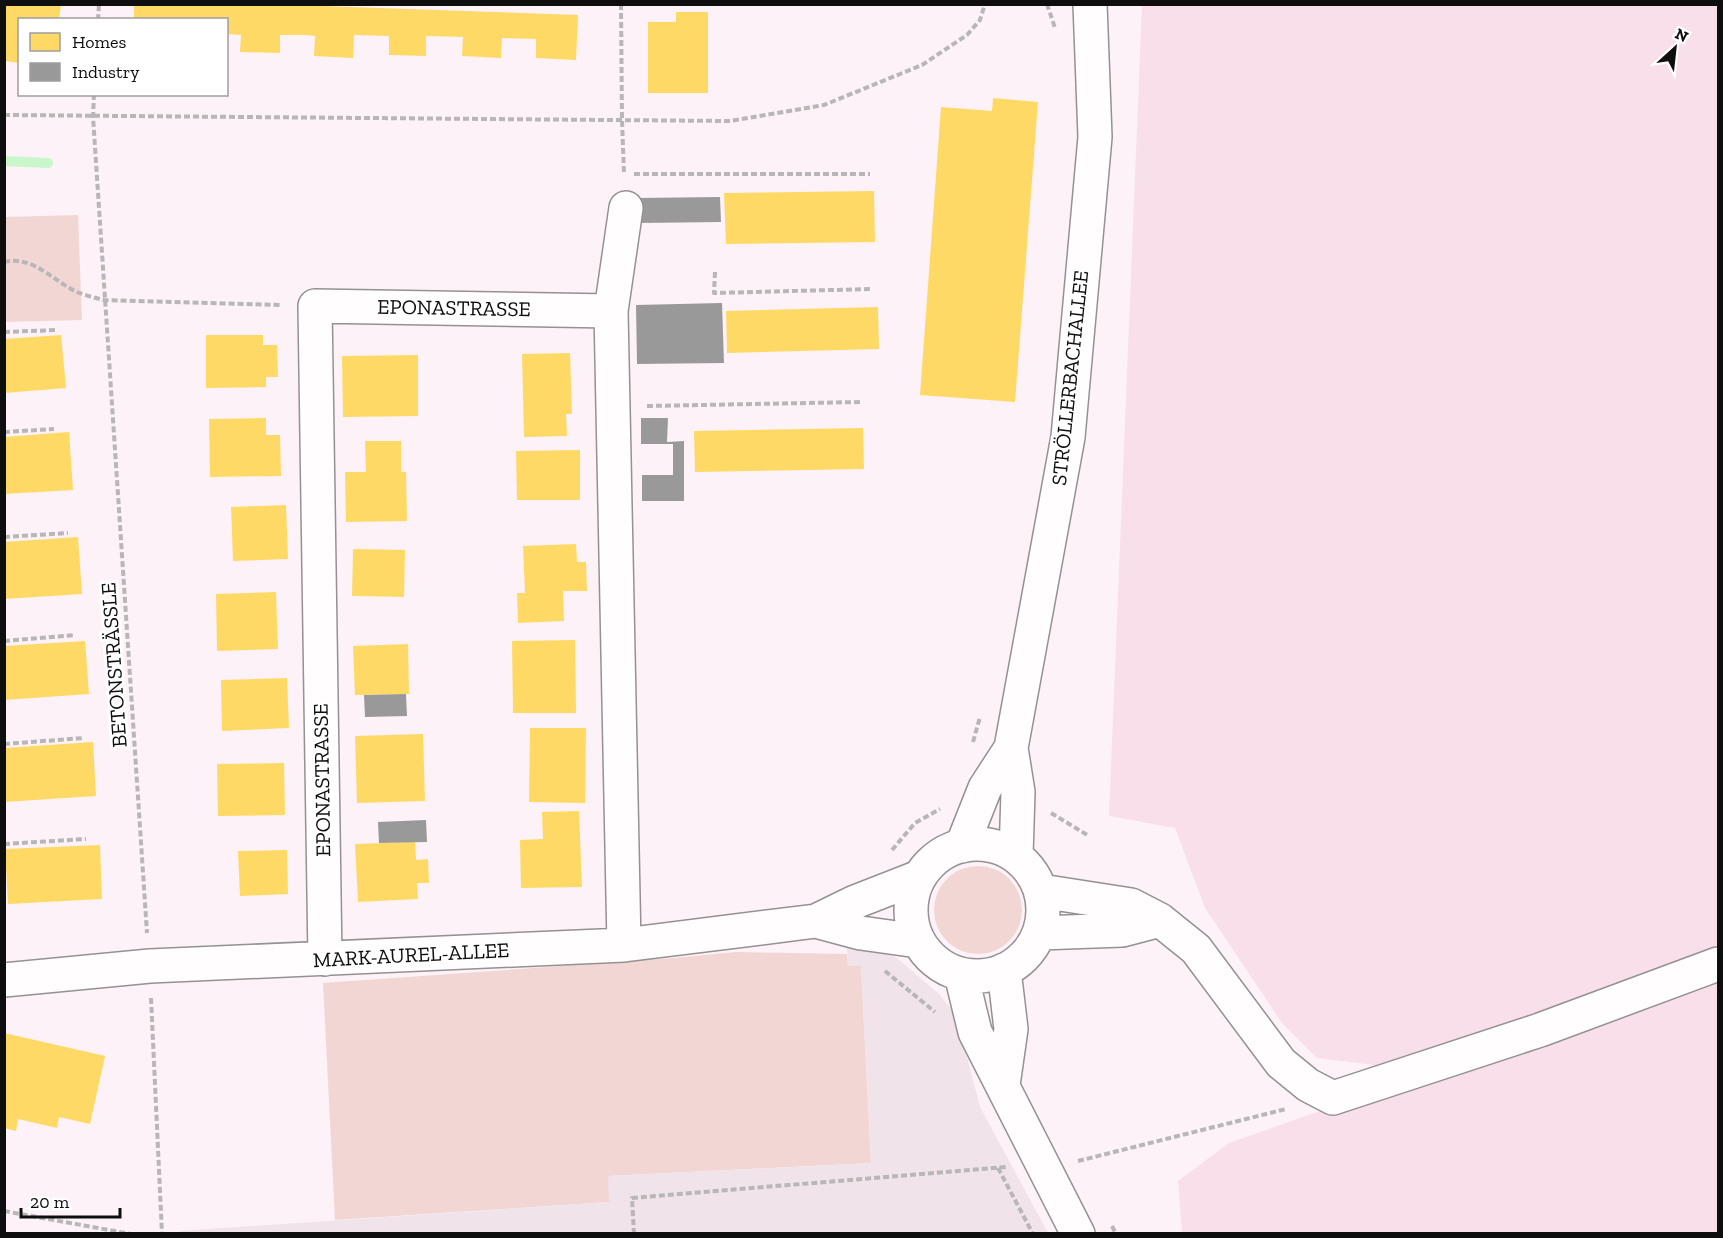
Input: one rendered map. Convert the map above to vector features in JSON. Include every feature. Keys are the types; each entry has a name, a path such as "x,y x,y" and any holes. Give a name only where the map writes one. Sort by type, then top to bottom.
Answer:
{"street":[{"name":"STRÖLLERBACHALLEE","path":"1016,856 1018,792 1011,748 1068,438 1095,137 1090,5"},
{"path":"624,945 611,311 626,208"},
{"name":"EPONASTRASSE","path":"325,959 315,306 611,311"},
{"name":"STRÖLLERBACHALLEE","path":"962,846 985,788 1011,748"},
{"path":"974,843 996,846 1016,856 1032,872 1041,891 1044,912 1040,933 1029,952 1014,966 994,975 961,974 950,971 931,959 918,941 911,920 911,898 919,877 933,859 952,848 974,843"},
{"name":"MARK-AUREL-ALLEE","path":"4,980 150,966 624,945 816,921 855,902 919,877"},
{"path":"1041,891 1131,905 1160,920 1196,950 1258,1036 1281,1063 1308,1085 1333,1098 1540,1030 1719,964"},
{"path":"1040,933 1122,930 1160,920"},
{"name":"MARK-AUREL-ALLEE","path":"816,921 861,933 918,941"},
{"path":"1003,1085 1011,1029 1004,970"},
{"path":"961,974 975,1032 1078,1233"}],"path":[{"path":"621,4 622,120 626,208"},
{"path":"4,115 730,120 824,105 922,65 967,35 980,20 985,4"},
{"name":"BETONSTRÄSSLE","path":"94,96 93,117 104,300 150,966 162,1233"},
{"path":"624,174 870,174"},
{"path":"4,262 13,260 36,265 76,291 104,300 315,306"},
{"path":"715,272 714,293 872,289"},
{"path":"4,332 57,330"},
{"path":"613,406 861,402"},
{"path":"4,432 54,429"},
{"path":"4,537 68,533"},
{"path":"4,641 75,635"},
{"path":"4,744 84,738"},
{"path":"4,844 86,838"},
{"path":"1077,1161 1333,1098"},
{"path":"634,1233 632,1198 1011,1166"},
{"path":"998,1167 1033,1233"},
{"path":"4,1211 131,1233"}],"shaded area":[{"path":"1142,5 1718,5 1718,953 1383,1066 1317,1058 1282,1023 1205,908 1175,828 1109,816"},
{"path":"78,215 82,320 5,322 5,217"},
{"path":"969,866 987,866 1003,873 1015,885 1022,901 1022,919 1015,935 1003,947 987,954 969,954 953,947 941,935 934,919 934,901 941,885 953,873"},
{"path":"847,948 881,949 898,959 940,995 956,1015 980,1107 1048,1233 179,1234 179,1231 609,1202 608,1176 871,1163 861,966 848,966"},
{"path":"736,952 847,954 848,966 861,965 871,1163 609,1176 609,1202 335,1220 323,983"},
{"path":"1718,971 1718,1233 1182,1233 1178,1181 1229,1143"}],"building: Homes":[{"path":"4,4 61,4 59,18 18,18 18,63 4,61"},
{"path":"134,5 292,5 578,15 576,60 536,58 536,39 502,38 501,58 462,56 463,37 426,36 426,56 389,55 389,36 354,35 353,58 314,56 315,36 306,35 280,35 280,53 240,52 241,35 228,34 228,18 134,18"},
{"path":"676,12 708,12 708,93 648,93 648,22 676,22"},
{"path":"993,98 1038,102 1015,402 920,395 941,107 992,111"},
{"path":"874,191 875,242 726,244 724,193"},
{"path":"878,307 879,349 727,353 726,311"},
{"path":"61,335 66,388 4,393 4,339"},
{"path":"206,335 263,335 263,345 277,345 278,377 266,377 266,387 206,388"},
{"path":"570,353 572,414 566,414 567,436 524,437 522,354"},
{"path":"418,355 418,416 343,417 342,356"},
{"path":"266,418 266,435 280,435 281,476 210,477 209,419"},
{"path":"863,428 864,469 695,472 694,431"},
{"path":"69,432 73,490 4,494 4,437"},
{"path":"365,441 401,441 401,472 406,472 407,521 346,522 345,472 366,472"},
{"path":"580,450 580,500 517,500 516,451"},
{"path":"286,505 288,559 233,561 231,507"},
{"path":"78,537 82,594 4,599 4,542"},
{"path":"576,544 577,562 586,562 587,591 563,591 564,621 518,623 517,593 525,593 523,546"},
{"path":"353,549 405,550 404,597 352,596"},
{"path":"276,592 278,649 217,651 216,594"},
{"path":"575,640 576,713 513,713 512,641"},
{"path":"85,641 89,694 4,700 4,646"},
{"path":"408,644 409,694 355,695 353,646"},
{"path":"287,678 289,728 222,731 221,680"},
{"path":"530,728 586,728 585,803 529,802"},
{"path":"423,734 425,801 357,803 355,736"},
{"path":"93,742 96,796 4,802 4,748"},
{"path":"284,763 285,815 218,816 217,764"},
{"path":"579,811 582,887 521,888 520,840 543,839 542,812"},
{"path":"415,842 416,860 428,859 429,883 417,883 418,899 358,902 355,844"},
{"path":"100,845 102,899 8,904 5,849"},
{"path":"287,850 288,894 240,896 238,851"},
{"path":"4,1033 105,1056 90,1124 59,1117 57,1128 18,1119 16,1131 4,1128"}],"building: Industry":[{"path":"720,197 721,222 639,223 638,198"},
{"path":"722,303 724,363 637,364 636,305"},
{"path":"641,418 668,418 667,442 684,441 684,501 642,501 642,475 673,475 673,444 641,444"},
{"path":"406,694 407,716 365,717 364,695"},
{"path":"426,820 427,842 379,843 378,822"}],"waterway":[{"path":"4,161 48,163"}]}
